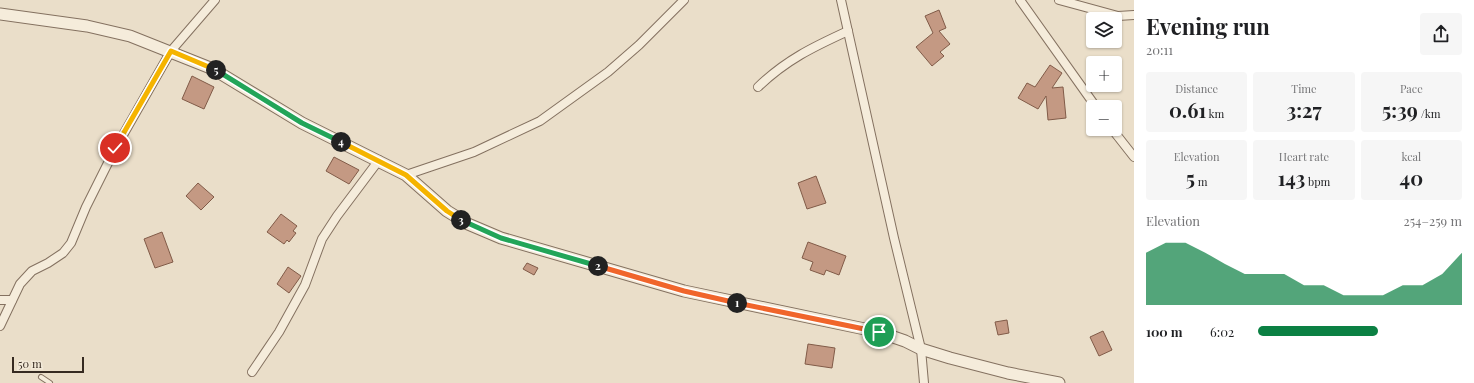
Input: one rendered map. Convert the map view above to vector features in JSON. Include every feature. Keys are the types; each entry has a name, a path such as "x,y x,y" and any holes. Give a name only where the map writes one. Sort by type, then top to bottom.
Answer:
{"street":[{"path":"0,326 20,284 32,271 63,253 71,243 79,221 115,148 171,51 215,0"},
{"path":"406,175 474,152 540,121 608,72 639,45 684,0"},
{"path":"841,0 920,349 924,383"},
{"path":"1020,0 1091,100"},
{"path":"1060,0 1118,16 1134,15"},
{"path":"0,14 87,26 123,34 171,51 214,69 302,123 379,160 406,175 447,211 468,224 501,238 684,291 879,332 905,341 920,349 1008,373 1060,383"},
{"path":"758,87 776,69 790,60 848,31"},
{"path":"1118,136 1134,157"},
{"path":"252,372 279,332 305,285 322,239 379,160"},
{"path":"0,300 12,300"}],"lane":[{"path":"41,377 50,383"}],"building":[{"path":"939,10 946,28 939,31 950,44 940,52 944,56 932,66 916,47 933,33 925,16"},
{"path":"1050,65 1062,73 1052,88 1063,87 1066,118 1048,120 1046,96 1038,109 1018,98 1027,83 1035,87"},
{"path":"192,76 214,87 204,109 182,99"},
{"path":"334,157 359,170 349,184 326,171"},
{"path":"816,176 826,203 807,209 798,183"},
{"path":"198,183 214,197 201,210 186,196"},
{"path":"281,214 297,226 293,231 296,233 289,242 287,240 284,244 267,232"},
{"path":"162,232 173,262 155,268 144,239"},
{"path":"808,242 846,256 839,275 826,270 824,275 810,270 813,262 802,258"},
{"path":"527,263 538,268 534,275 523,269"},
{"path":"288,267 301,276 289,293 277,284"},
{"path":"1007,320 1009,333 998,335 995,322"},
{"path":"1103,331 1112,350 1099,356 1090,337"},
{"path":"808,344 835,348 832,368 805,364"}],"route":[{"path":"115,148 171,51 214,69 302,123 379,160 406,175 447,211 468,224 501,238 684,291 879,332"}]}
